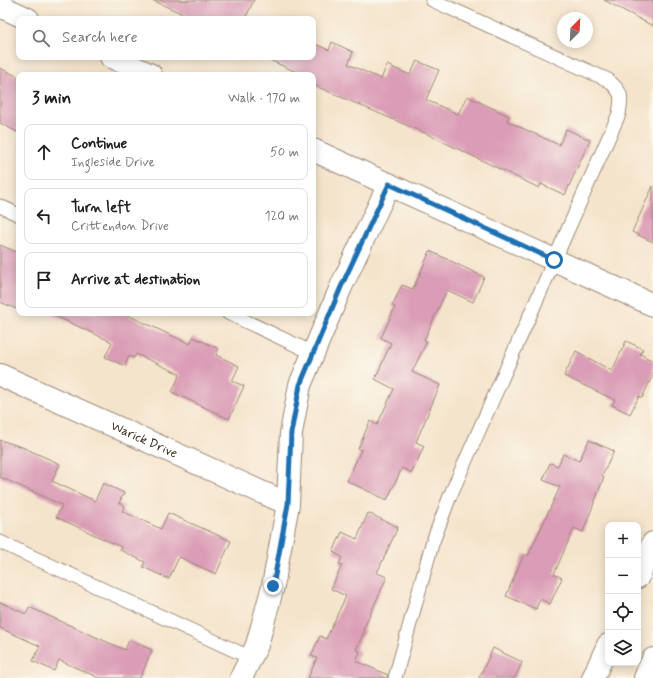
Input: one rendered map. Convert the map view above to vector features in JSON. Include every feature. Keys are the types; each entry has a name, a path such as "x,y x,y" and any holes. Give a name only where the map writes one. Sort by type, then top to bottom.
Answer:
{"street":[{"path":"0,6 22,16"},
{"path":"118,60 144,72"},
{"path":"316,151 653,305"},
{"path":"241,678 257,645 273,586 288,504 291,433 300,385 341,287 389,184"},
{"name":"Warick Drive","path":"0,376 288,504"},
{"path":"641,570 653,543"},
{"path":"594,678 605,652"},
{"path":"645,678 653,659"}],"lane":[{"path":"395,678 432,544 450,496 619,114 622,99 619,89 608,80 432,0"},
{"path":"0,206 16,214"},
{"path":"234,316 313,353"},
{"path":"0,542 251,658"}],"building":[{"path":"152,0 254,0 246,16 187,16"},
{"path":"604,0 653,0 653,26"},
{"path":"332,42 353,52 348,64 381,79 387,65 410,75 417,61 439,70 426,100 458,114 467,96 509,116 507,121 559,145 566,129 590,140 565,195 541,184 539,188 427,134 316,86 316,72 296,72 270,60 316,60 316,44 329,50"},
{"path":"0,68 16,76 16,131 0,123"},
{"path":"653,186 653,242 632,232"},
{"path":"0,245 16,252 16,309 0,302"},
{"path":"430,251 484,277 473,302 447,290 424,340 427,341 412,372 440,385 416,442 424,446 412,473 402,468 387,500 347,481 361,450 358,449 370,421 377,425 394,389 375,379 391,343 381,338 395,307 392,306 402,285 413,289"},
{"path":"56,316 129,316 190,344 193,337 219,349 216,355 239,366 232,381 244,386 229,419 172,392 180,374 136,354 134,358 129,356 125,366 105,357 112,342"},
{"path":"626,341 643,349 640,354 653,361 653,375 642,398 639,396 630,414 612,405 615,400 564,376 576,351 612,371"},
{"path":"0,440 22,447 60,464 52,481 95,501 103,483 124,493 119,503 125,506 122,511 161,529 168,513 231,541 216,574 179,557 169,579 143,567 145,562 120,550 121,547 56,517 62,505 0,477"},
{"path":"589,440 614,451 602,476 604,477 583,532 574,528 554,574 562,578 550,604 540,599 536,609 506,596 524,554 528,556 560,487 543,480 550,463 558,466 563,454 579,461"},
{"path":"368,513 398,527 377,573 387,577 363,630 365,630 356,650 360,651 356,661 388,675 387,678 308,678 317,658 311,656 320,636 326,639 346,596 331,589 342,565 339,564 342,557 333,552 342,532 357,539"},
{"path":"0,602 26,614 29,607 125,650 129,640 152,650 140,678 99,678 59,660 54,671 33,661 40,646 0,628"},
{"path":"493,648 522,662 515,678 479,678"}],"route":[{"path":"273,586 288,504 291,433 300,385 341,287 389,184 554,260"}]}
